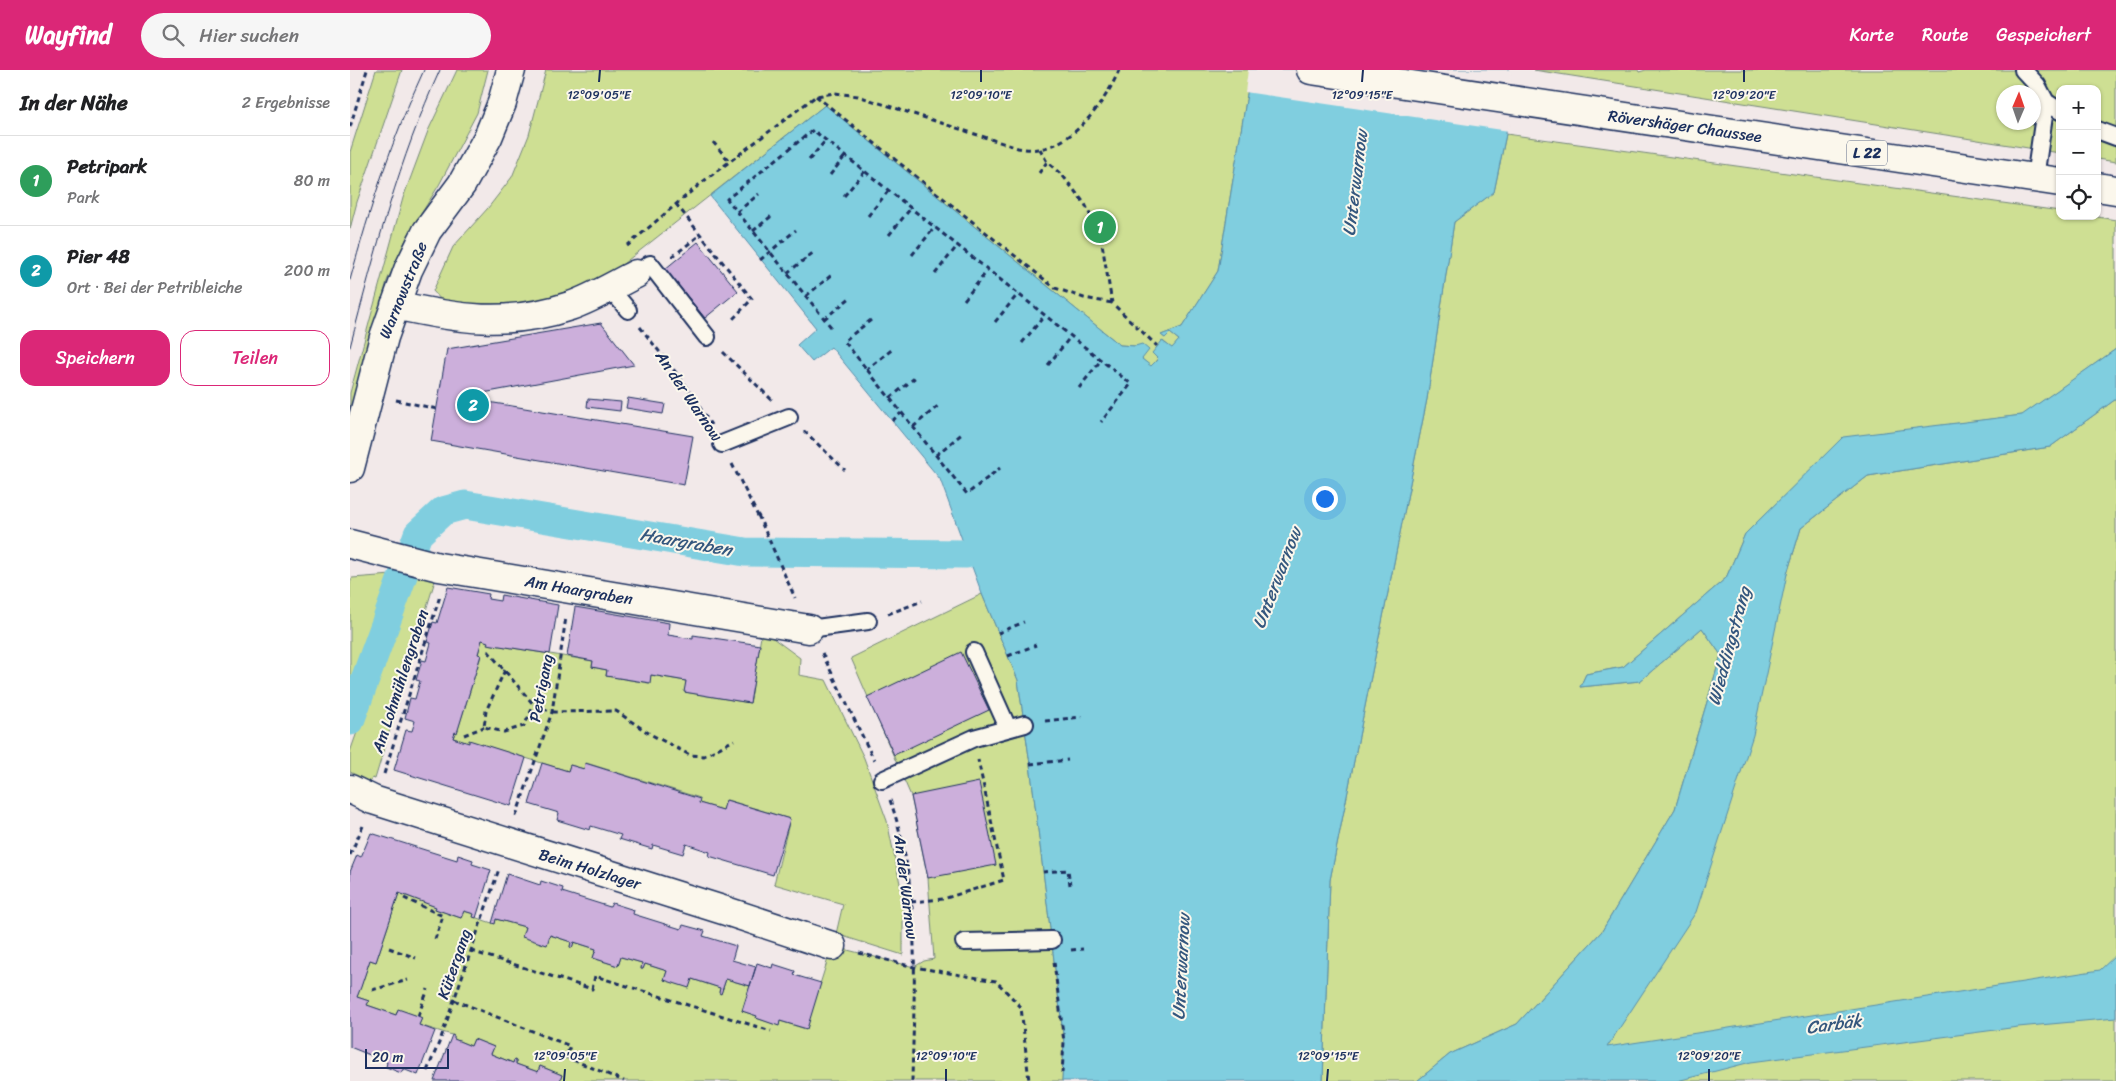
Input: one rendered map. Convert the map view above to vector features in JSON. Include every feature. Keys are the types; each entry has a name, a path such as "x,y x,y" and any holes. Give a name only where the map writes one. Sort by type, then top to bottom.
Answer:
{"street":[{"name":"Warnowstraße","path":"350,468 384,336 408,270 426,232 462,184 488,137 502,103 511,70"},
{"name":"Rövershäger Chaussee","path":"1311,70 2047,180"},
{"path":"2101,188 2116,190"},
{"path":"395,305 451,317 507,319 553,311 571,305 646,272"},
{"name":"Am Haargraben","path":"357,546 444,568 570,589 804,618"},
{"name":"Beim Holzlager","path":"358,793 832,946"}],"lane":[{"path":"2023,70 2037,85 2046,102 2047,180"},
{"path":"2046,102 2056,108"},
{"path":"2101,131 2116,137"},
{"path":"646,272 707,337"},
{"path":"610,287 628,310"},
{"path":"722,444 789,417"},
{"path":"804,618 868,621"},
{"path":"974,652 1008,728"},
{"path":"882,780 974,738 1025,724"},
{"path":"964,942 1052,940"}],"path":[{"path":"350,127 367,70"},
{"path":"610,287 621,251 676,204 816,96 836,92 858,96 1018,148 1040,149 1062,142 1099,107 1119,70"},
{"path":"816,96 1055,288 1084,298 1112,303 1156,346"},
{"path":"831,327 727,198 813,130 1131,384 1101,422"},
{"path":"809,160 826,140"},
{"path":"713,142 730,162"},
{"path":"1040,149 1047,162 1063,176 1085,204 1101,238 1112,303"},
{"path":"830,176 846,156"},
{"path":"1039,174 1047,162"},
{"path":"844,196 865,171"},
{"path":"868,216 889,190"},
{"path":"737,212 759,194"},
{"path":"676,204 752,299 732,319"},
{"path":"889,235 911,208"},
{"path":"753,231 774,214"},
{"path":"912,255 935,227"},
{"path":"760,260 796,230"},
{"path":"646,272 701,234"},
{"path":"935,274 958,245"},
{"path":"787,273 814,252"},
{"path":"964,300 988,270"},
{"path":"806,296 833,274"},
{"path":"995,322 1018,294"},
{"path":"824,319 851,297"},
{"name":"An der Warnow","path":"628,310 684,382 722,444 758,516"},
{"path":"1022,343 1045,315"},
{"path":"871,320 844,341 967,494 1000,468"},
{"path":"1048,365 1071,336"},
{"path":"866,370 894,348"},
{"path":"1079,388 1101,360"},
{"path":"890,398 917,376"},
{"path":"391,399 437,409"},
{"path":"912,426 939,404"},
{"path":"892,421 902,413"},
{"path":"936,455 963,433"},
{"name":"An der Warnow","path":"756,512 804,618"},
{"name":"Am Lohmühlengraben","path":"358,793 383,778 444,568"},
{"name":"Petrigang","path":"516,818 552,712 570,589"},
{"path":"868,621 922,601"},
{"path":"998,633 1024,622"},
{"path":"1008,656 1036,645"},
{"path":"488,651 534,705 552,712 616,712 650,734 690,755 704,756 734,740"},
{"path":"484,726 486,711 505,670"},
{"name":"An der Warnow","path":"834,676 865,739 896,816 906,862 911,902 914,967 912,1081"},
{"path":"464,735 484,726 504,732 524,726 534,705"},
{"path":"1025,724 1082,716"},
{"path":"911,902 943,899 1004,880 974,738"},
{"path":"1030,764 1068,760"},
{"name":"Kütergang","path":"427,1071 472,951 501,864"},
{"path":"1043,872 1068,870 1070,885"},
{"path":"404,898 443,916 435,939"},
{"path":"832,946 914,967 996,981 1021,1007 1029,1081"},
{"path":"389,948 416,958"},
{"path":"472,951 592,989 595,976 771,1031"},
{"path":"1054,958 1064,1042 1062,1073"},
{"path":"372,990 408,980"},
{"path":"418,1016 428,989"},
{"path":"454,1000 570,1046 566,1057 624,1081"}],"green space":[{"path":"376,70 402,70 357,202 350,229 350,152"},
{"path":"457,70 488,70 477,113 439,185 408,235 387,281 350,419 350,393 403,198 428,131"},
{"path":"546,70 1251,70 1218,271 1182,327 1161,335 1165,338 1170,333 1179,340 1172,349 1163,341 1158,358 1151,367 1142,359 1135,346 1120,345 825,105 609,275 584,287 522,305 443,302 433,291 453,247 488,208 512,177 529,135"},
{"path":"1534,70 1638,70 1639,72 1646,70 2116,70 2116,162 2101,160 2101,85 2056,85 2056,152"},
{"path":"1506,134 2056,210 2056,220 2101,220 2101,218 2116,220 2116,349 2023,415 1843,438 1745,534 1726,578 1623,667 1586,674 1580,687 1640,681 1702,628 1721,655 1675,809 1602,931 1517,1024 1450,1054 1417,1081 1323,1081 1330,880 1427,399 1454,222 1494,192"},
{"path":"2116,399 2116,1081 1590,1081 1787,574 1801,528 1868,476 2050,447"},
{"path":"392,575 350,698 350,584 352,578"},
{"path":"412,576 436,577 375,779 372,778 370,782 350,772 350,752"},
{"path":"982,594 1018,680 1064,1042 1062,1081 560,1081 562,1075 540,1066 538,1072 516,1064 514,1060 513,1063 491,1054 494,1047 474,1039 471,1046 454,1039 452,1035 419,1025 422,1018 399,1010 396,1015 367,1005 369,1001 357,997 370,960 376,962 399,893 461,918 464,911 474,914 474,917 492,923 495,923 496,919 525,927 522,937 550,935 571,942 570,947 572,948 574,942 596,949 593,958 618,966 621,957 642,963 641,969 643,969 645,964 667,971 664,980 692,979 720,988 719,992 721,994 726,979 750,986 742,1011 778,1025 780,1021 806,1029 832,946 914,967 924,961 934,959 928,878 911,796 851,658"},
{"path":"762,630 800,658 799,675 826,680 864,758 887,821 903,898 903,955 836,934 843,904 774,884 790,819 727,800 723,810 699,803 700,798 586,763 584,769 570,765 568,771 470,741 469,743 453,738 455,732 457,732 481,656 478,654 482,640 488,642 488,644 593,661 592,667 607,670 606,676 649,683 651,675 686,681 685,692 750,703"}],"water":[{"name":"Unterwarnow","path":"1251,70 1509,70 1506,134 1494,192 1454,222 1427,399 1330,880 1323,1081 1062,1081 1064,1042 1018,680 982,594 940,479 831,347 812,362 797,345 816,328 710,196 825,105 1120,345 1135,346 1142,344 1149,350 1142,359 1151,366 1158,359 1152,353 1162,341 1172,348 1179,340 1170,333 1165,338 1161,335 1182,327 1218,271"},
{"path":"2116,349 2116,399 2050,447 1868,476 1801,528 1787,574 1753,735 1696,912 1607,1047 2100,970 2116,955 2116,1018 2018,1027 1751,1062 1677,1081 1417,1081 1450,1054 1517,1024 1602,931 1675,809 1721,655 1702,628 1640,681 1580,687 1586,674 1623,667 1726,578 1745,534 1843,437 2022,415"}],"pier":[{"path":"1248,70 1511,70 1509,131 1245,92"}],"building":[{"path":"698,242 738,291 705,318 665,269"},
{"path":"601,323 634,365 483,393 482,401 693,436 684,485 431,441 447,349"},
{"path":"628,398 665,404 663,414 626,408"},
{"path":"588,399 621,402 620,411 587,407"},
{"path":"448,587 489,594 488,599 500,601 501,595 558,605 550,654 487,644 488,642 482,640 478,654 481,655 457,733 455,732 453,738 469,743 469,740 526,758 511,806 394,770 406,730 412,731 415,721 405,718 410,698 415,699 420,681 416,680 422,660 426,661 431,643 427,642 433,622 437,623"},
{"path":"575,607 669,623 668,635 693,639 693,635 760,645 750,703 684,692 686,681 651,675 650,683 606,676 607,670 592,667 593,661 567,656"},
{"path":"961,652 989,710 894,755 867,697"},
{"path":"542,763 568,771 570,765 584,769 585,763 700,799 699,803 723,810 726,800 790,819 773,875 709,856 710,852 686,844 683,854 653,845 652,849 619,839 621,835 591,826 590,830 557,820 559,813 529,804"},
{"path":"979,782 996,865 928,878 911,796"},
{"path":"371,833 457,860 458,855 473,860 472,864 491,870 476,918 473,917 474,914 464,911 461,918 399,893 376,962 370,960 357,997 369,1001 367,1005 396,1015 398,1009 418,1016 422,1018 419,1025 435,1031 418,1075 403,1069 401,1073 386,1067 387,1062 350,1047 350,872 357,855 361,857"},
{"path":"507,874 540,885 541,881 563,888 562,892 610,907 612,903 634,910 633,914 681,929 683,925 705,931 703,936 736,946 732,960 756,967 750,986 726,979 721,994 719,993 720,988 692,979 689,988 664,980 667,971 645,964 643,969 641,969 642,963 621,957 618,966 593,958 596,949 574,942 572,948 570,947 571,942 550,935 547,945 522,937 525,927 496,919 495,924 492,923"},
{"path":"757,963 772,968 773,964 795,971 794,975 821,983 807,1029 780,1021 779,1026 742,1011"},
{"path":"452,1035 454,1039 471,1046 474,1039 494,1047 491,1054 513,1063 514,1060 516,1064 538,1072 540,1066 562,1075 560,1081 434,1081"}],"waterway":[{"name":"Haargraben","path":"350,721 418,534 443,511 465,505 745,552 966,554"}],"tram line":[{"path":"350,280 382,174 424,70"},
{"path":"350,347 400,172 412,137 440,70"}],"place":[{"name":"Petripark","path":"1100,227"},
{"name":"Pier 48","path":"473,405"}],"water label":[{"name":"Wieddingstrang","path":"1729,646"},
{"name":"Carbäk","path":"1834,1024"}]}
